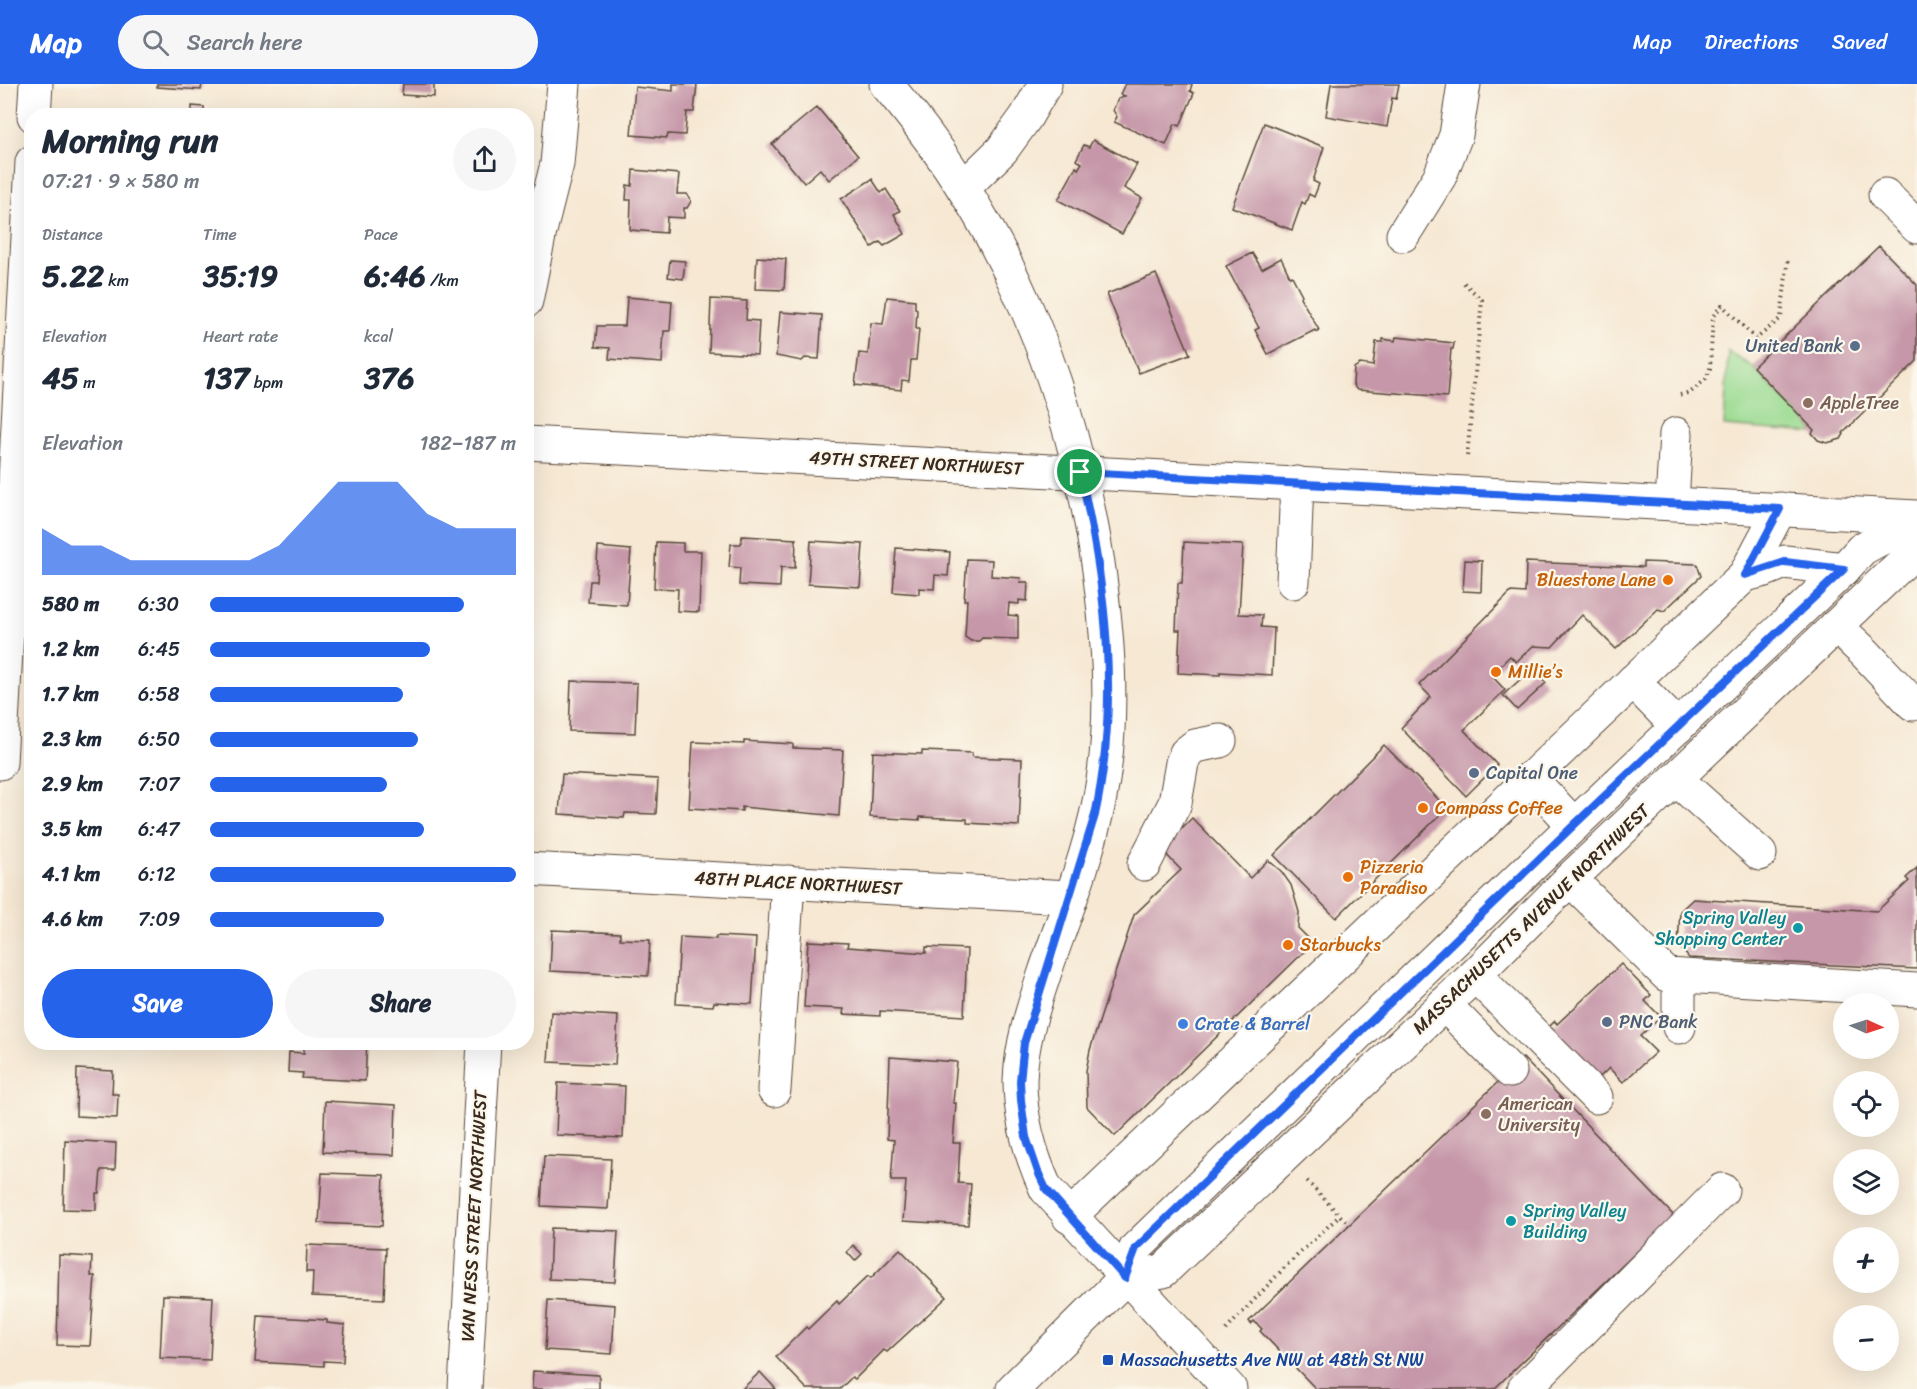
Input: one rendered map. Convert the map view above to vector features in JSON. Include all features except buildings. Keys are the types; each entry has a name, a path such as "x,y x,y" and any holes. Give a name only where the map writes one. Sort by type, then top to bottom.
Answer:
{"street":[{"path":"34,108 36,84"},
{"path":"534,261 557,164 564,84"},
{"path":"886,84 924,131 963,188 994,240 1031,317 1068,418 1093,534 1105,614 1109,676 1108,730 1103,780 1095,815 1024,1043 1020,1081 1023,1118 1031,1155 1046,1189 1125,1278 1230,1389"},
{"path":"963,188 1002,150 1026,117 1045,84"},
{"path":"1403,235 1440,176 1456,135 1464,84"},
{"path":"1885,195 1917,227"},
{"path":"0,763 24,298"},
{"path":"1672,503 1676,434"},
{"name":"49TH STREET NORTHWEST","path":"534,442 1917,518"},
{"path":"1293,582 1297,483"},
{"path":"1070,1217 1745,575 1780,509"},
{"name":"MASSACHUSETTS AVENUE NORTHWEST","path":"1013,1389 1125,1278 1136,1248 1574,825 1844,569 1862,549 1917,518"},
{"name":"MASSACHUSETTS AVENUE NORTHWEST","path":"1125,1278 1163,1271 1475,975 1570,879 1911,555 1917,533"},
{"path":"1745,575 1785,562 1844,569"},
{"path":"1836,626 1913,704 1917,683"},
{"path":"1633,681 1678,727"},
{"path":"1144,864 1175,803 1186,753 1195,746 1220,741"},
{"path":"1530,778 1574,825"},
{"path":"1676,779 1760,854"},
{"name":"48TH PLACE NORTHWEST","path":"534,869 1070,897"},
{"path":"1570,879 1667,975 1745,988 1917,990"},
{"path":"774,1090 788,882"},
{"path":"1475,975 1596,1097"},
{"path":"1679,976 1679,1027"},
{"path":"1444,1004 1510,1071"},
{"name":"VAN NESS STREET NORTHWEST","path":"465,1389 484,1050"},
{"path":"1524,1389 1722,1190"}],"path":[{"path":"1680,394 1691,392 1706,379 1710,369 1713,316 1722,305 1756,339 1780,318 1788,258"},
{"path":"1464,283 1482,300 1467,456"},
{"path":"1307,1181 1349,1225"},
{"path":"1226,1330 1284,1268 1340,1215"}],"green space":[{"path":"1728,351 1753,367 1814,430 1812,433 1724,426"}],"place":[{"name":"United Bank","path":"1855,346"},
{"name":"AppleTree","path":"1808,403"},
{"name":"Bluestone Lane","path":"1668,580"},
{"name":"Millie’s","path":"1496,672"},
{"name":"Capital One","path":"1474,773"},
{"name":"Compass Coffee","path":"1423,808"},
{"name":"Pizzeria Paradiso","path":"1348,877"},
{"name":"Spring Valley Shopping Center","path":"1798,928"},
{"name":"Starbucks","path":"1288,945"},
{"name":"PNC Bank","path":"1607,1022"},
{"name":"Crate & Barrel","path":"1183,1024"},
{"name":"American University","path":"1486,1114"},
{"name":"Spring Valley Building","path":"1511,1221"},
{"name":"Massachusetts Ave NW at 48th St NW","path":"1108,1360"}],"route":[{"path":"1080,472 1780,509 1745,575 1785,562 1844,569 1574,825 1136,1248 1125,1278 1046,1189 1031,1155 1021,1100 1021,1062 1024,1043 1095,815 1103,780 1108,730 1109,676 1105,614 1093,534 1080,472"}]}
